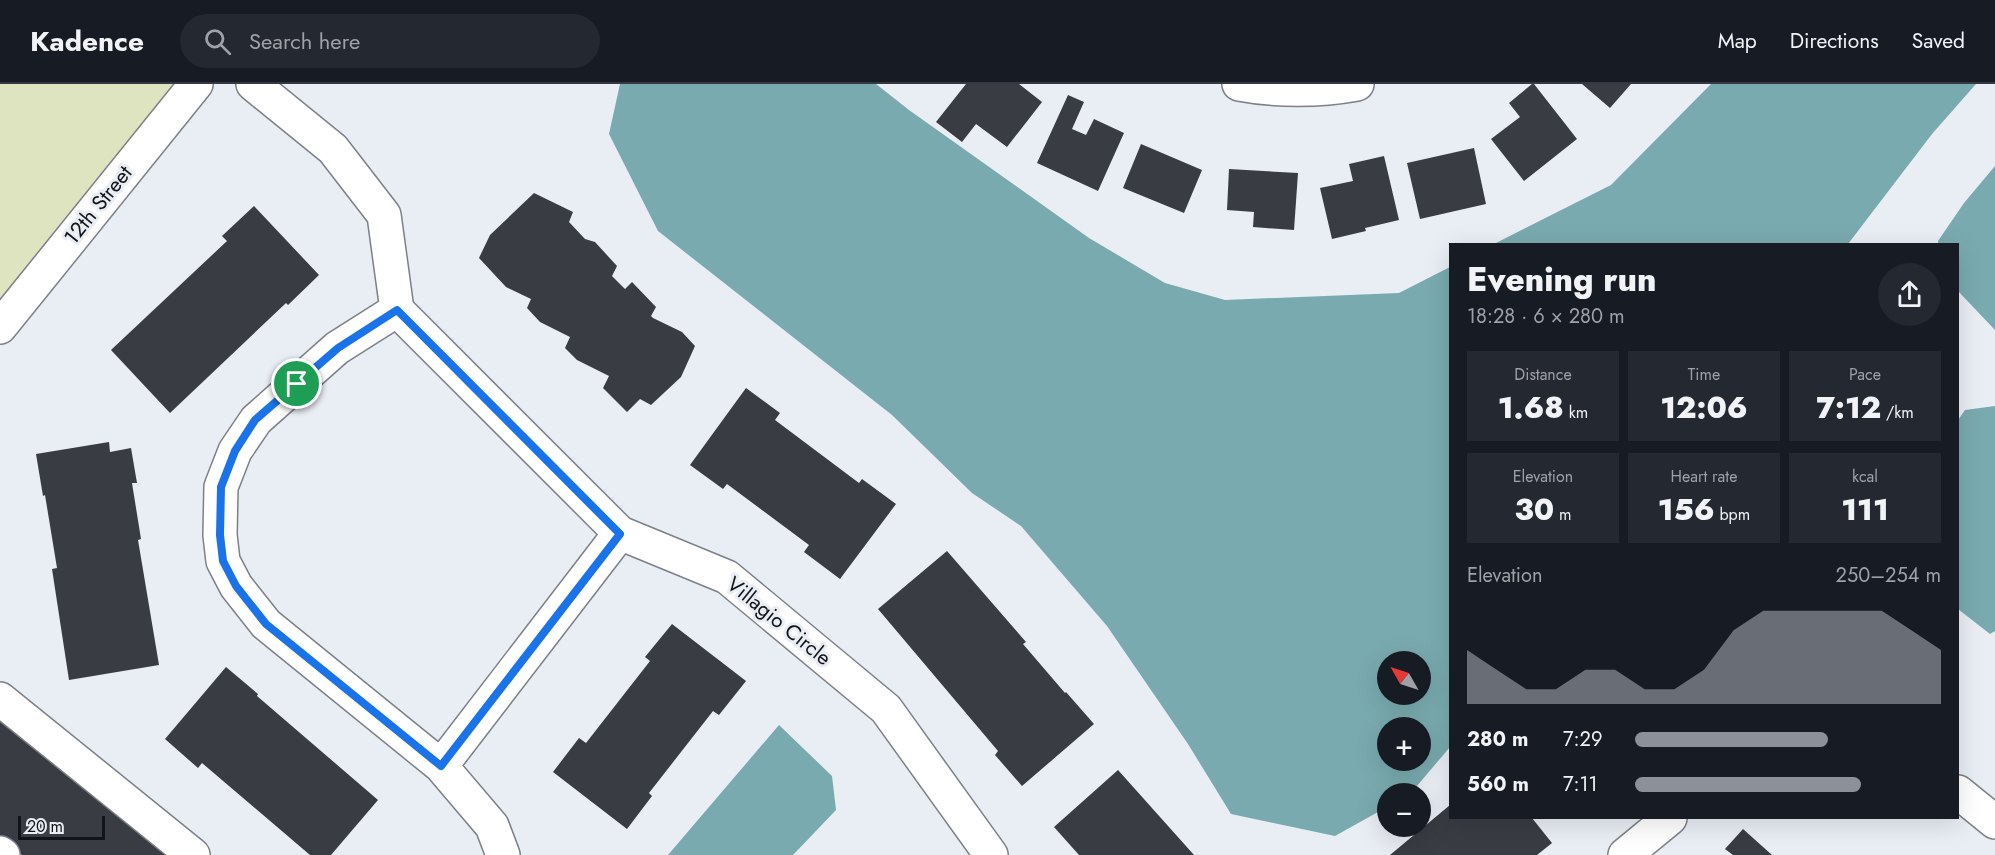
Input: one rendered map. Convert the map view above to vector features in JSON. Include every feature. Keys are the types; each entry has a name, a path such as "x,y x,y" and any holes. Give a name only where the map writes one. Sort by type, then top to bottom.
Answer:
{"street":[{"name":"12th Street","path":"0,327 196,84"},
{"path":"253,84 333,149 384,214 397,310 338,348 255,420 235,451 221,487 220,535 223,561 236,586 266,624 441,766 492,826 503,855"},
{"path":"1239,84 1253,87 1315,89 1356,84"},
{"name":"Villagio Circle","path":"397,310 620,534 727,577 886,709 991,855"},
{"path":"441,766 620,534"},
{"path":"0,699 194,855"},
{"path":"1959,793 1995,822"},
{"path":"1625,855 1669,819"}],"green space":[{"path":"0,84 175,84 0,300"}],"water":[{"path":"620,84 876,84 1089,238 1165,283 1225,300 1399,293 1449,268 1449,748 1431,769 1431,717 1377,717 1377,771 1430,771 1419,783 1377,783 1377,813 1335,836 1231,814 1188,744 1107,626 1021,526 972,493 892,415 658,231 609,134"},
{"path":"1711,84 1976,84 1932,134 1849,243 1496,243 1611,185"},
{"path":"1995,166 1995,330 1959,292 1959,243 1938,243 1964,203"},
{"path":"1995,406 1995,631 1990,634 1959,610 1959,419 1965,410"},
{"path":"779,725 832,776 836,810 793,855 668,855"}],"building":[{"path":"966,84 1019,84 1042,102 1007,147 976,124 962,142 936,122"},
{"path":"1532,84 1577,139 1524,181 1491,139 1520,117 1509,103"},
{"path":"1582,84 1631,84 1610,108"},
{"path":"1068,95 1084,102 1072,129 1086,135 1094,119 1124,133 1098,191 1037,163"},
{"path":"1141,144 1202,170 1184,213 1123,188"},
{"path":"1474,148 1486,204 1420,219 1407,163"},
{"path":"1384,156 1399,220 1332,239 1320,188 1353,181 1349,164"},
{"path":"1229,169 1298,173 1294,230 1253,227 1254,212 1227,210"},
{"path":"534,193 573,212 569,222 585,239 595,242 617,266 612,276 625,289 632,282 656,307 651,316 682,332 695,346 681,377 651,405 640,399 627,412 603,388 609,376 577,360 565,348 570,337 540,322 527,308 531,299 506,287 479,258 490,235"},
{"path":"254,206 319,275 288,305 286,303 170,413 111,350 227,241 222,236"},
{"path":"746,388 780,413 775,420 859,483 862,479 896,504 840,579 804,552 809,545 727,484 723,489 690,465"},
{"path":"109,442 110,452 131,448 137,483 132,483 141,539 138,540 159,665 69,680 52,569 57,568 36,454"},
{"path":"947,551 1026,642 1023,644 1094,724 1022,786 995,755 998,751 878,609"},
{"path":"672,624 746,681 719,715 713,711 649,793 652,796 627,829 553,772 579,738 586,743 650,661 645,657"},
{"path":"226,667 378,800 331,855 310,855 202,763 198,768 165,739"},
{"path":"0,718 171,855 22,855 0,837"},
{"path":"1118,770 1194,855 1079,855 1054,827"},
{"path":"1449,806 1449,819 1533,819 1552,843 1537,855 1390,855 1412,837 1431,837 1431,821"},
{"path":"1743,829 1772,855 1733,855 1725,849"}],"route":[{"path":"397,310 620,534 441,766 266,624 236,586 223,561 220,535 221,487 235,451 255,420 297,384 338,348 397,310"}]}
